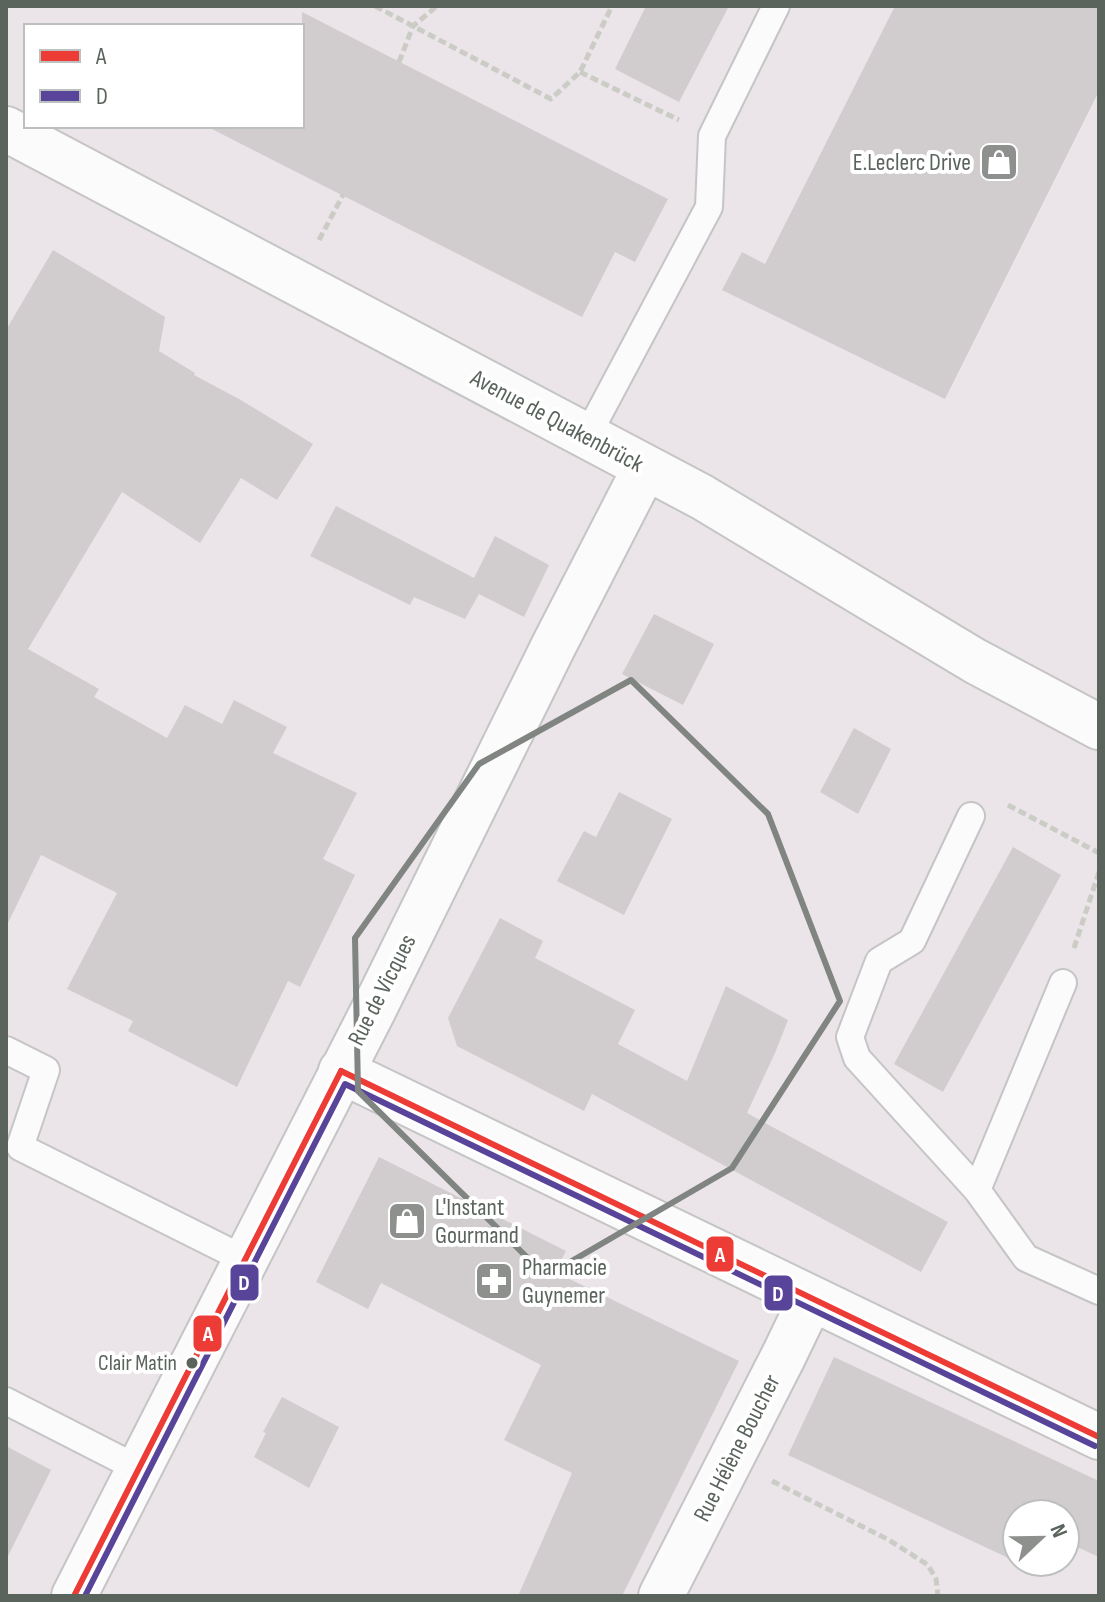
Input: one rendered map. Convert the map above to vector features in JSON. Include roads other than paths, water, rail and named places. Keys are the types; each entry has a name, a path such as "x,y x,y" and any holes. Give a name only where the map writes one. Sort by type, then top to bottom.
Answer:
{"street":[{"name":"Avenue de Quakenbrück","path":"6,129 702,497 975,661 1099,727"},
{"name":"Rue de Vicques","path":"74,1596 374,1009 645,468"},
{"path":"341,1071 811,1299 1097,1430"},
{"name":"Rue Hélène Boucher","path":"661,1596 811,1299"}],"lane":[{"path":"587,436 709,207 712,136 776,6"},
{"path":"971,816 912,941 879,961 850,1037 857,1058 977,1190 1026,1258 1099,1291"},
{"path":"977,1190 1063,983"},
{"path":"6,1050 46,1070 20,1147 246,1260"},
{"path":"6,1401 139,1469"}],"place":[{"name":"E.Leclerc Drive","path":"999,162"},
{"name":"L'Instant Gourmand","path":"407,1221"},
{"name":"Pharmacie Guynemer","path":"494,1281"},
{"name":"Clair Matin","path":"192,1363"}]}
